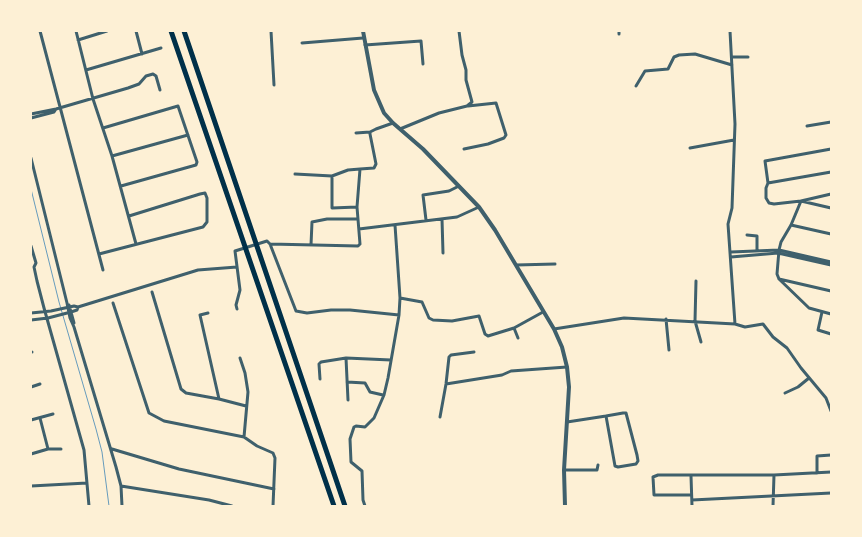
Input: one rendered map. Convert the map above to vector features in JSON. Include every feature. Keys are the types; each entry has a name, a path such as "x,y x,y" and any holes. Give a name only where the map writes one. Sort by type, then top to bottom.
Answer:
{"highway":[{"path":"171,31 334,506"},
{"path":"184,31 345,506"}],"street":[{"path":"40,31 103,270"},
{"path":"76,31 93,99 112,156 136,244"},
{"path":"78,40 106,31"},
{"path":"136,31 142,54"},
{"path":"271,31 274,85"},
{"path":"363,31 364,45 379,104 384,113 423,149 480,207 554,329 565,355 569,387 564,470 565,506"},
{"path":"459,31 466,80 472,102 467,106"},
{"path":"730,31 734,140 732,208 728,224 735,324"},
{"path":"302,43 363,38"},
{"path":"364,45 421,41 423,64"},
{"path":"86,70 161,48"},
{"path":"636,86 645,71 669,68 676,56 695,54 732,65"},
{"path":"732,57 748,57"},
{"path":"31,114 93,99 139,84 146,76 153,74 156,76 160,90"},
{"path":"400,129 439,112 467,106 496,103 506,134 504,138 488,144 464,149"},
{"path":"103,128 178,106 197,162 196,165 120,186"},
{"path":"31,118 54,112 56,109"},
{"path":"808,126 831,122"},
{"path":"356,133 370,132 393,123"},
{"path":"295,174 332,176 348,170 376,167 370,132"},
{"path":"112,156 188,135"},
{"path":"690,148 734,140"},
{"path":"831,149 765,161 768,183 766,188 769,203 801,202 831,194"},
{"path":"31,158 68,303 67,308 121,486 122,506"},
{"path":"237,310 236,305 240,290 235,252 267,241 270,244 358,246 360,244 357,207 360,169"},
{"path":"768,183 831,172"},
{"path":"332,176 332,208 357,207"},
{"path":"426,220 423,195 449,191 459,186"},
{"path":"99,254 206,224 206,195 205,193 200,194 128,216"},
{"path":"801,202 831,208"},
{"path":"801,202 781,242 778,252 777,274 779,279 809,308 831,314"},
{"path":"359,229 457,217 480,207"},
{"path":"311,245 312,222 327,219 358,219"},
{"path":"442,219 443,253"},
{"path":"365,506 362,471 352,462 350,439 355,426 365,427 371,423 384,395 399,315 400,298 395,225"},
{"path":"791,225 831,234"},
{"path":"747,235 756,236 757,251"},
{"path":"270,244 296,311 307,314 331,310 350,310 399,315"},
{"path":"31,246 36,263 33,268 81,441 89,506"},
{"path":"730,252 778,252 831,263"},
{"path":"731,257 778,252"},
{"path":"515,265 555,264"},
{"path":"31,313 78,307 198,270 237,267"},
{"path":"779,279 831,291"},
{"path":"696,280 695,321 700,342"},
{"path":"152,292 181,389 186,393 246,406"},
{"path":"400,298 422,302 429,318 433,320 452,321 478,316 485,334 488,336 514,328 543,312"},
{"path":"113,303 149,413 170,423 244,437 257,446 274,453 273,506"},
{"path":"31,320 69,313 77,310 78,307"},
{"path":"822,312 818,330 831,334"},
{"path":"208,313 200,315 219,399"},
{"path":"554,329 624,318 695,321 735,324 745,327 763,324 773,336 784,344 826,398 831,411"},
{"path":"666,319 669,350"},
{"path":"514,328 518,338"},
{"path":"440,417 449,357 451,355 474,352"},
{"path":"240,358 248,392 244,437"},
{"path":"320,379 320,362 346,358 390,360"},
{"path":"346,358 348,400"},
{"path":"446,384 502,376 511,371 567,367"},
{"path":"785,393 798,387 809,378"},
{"path":"347,382 365,383 370,392 384,395"},
{"path":"32,386 40,384"},
{"path":"567,422 624,413 626,414 638,461 636,464 615,466 606,416"},
{"path":"31,420 53,414"},
{"path":"40,418 48,449"},
{"path":"31,454 48,449 60,449"},
{"path":"111,449 179,469 274,489"},
{"path":"817,472 817,456 831,455"},
{"path":"564,470 597,470 598,465"},
{"path":"691,495 654,495 652,481 658,475 774,475 831,472"},
{"path":"773,506 774,475"},
{"path":"691,476 692,506"},
{"path":"31,486 87,483"},
{"path":"121,486 209,500 232,506"},
{"path":"692,500 831,494"},
{"path":"208,506 209,500"}],"waterway":[{"path":"31,189 59,302 102,452 109,506"}]}
